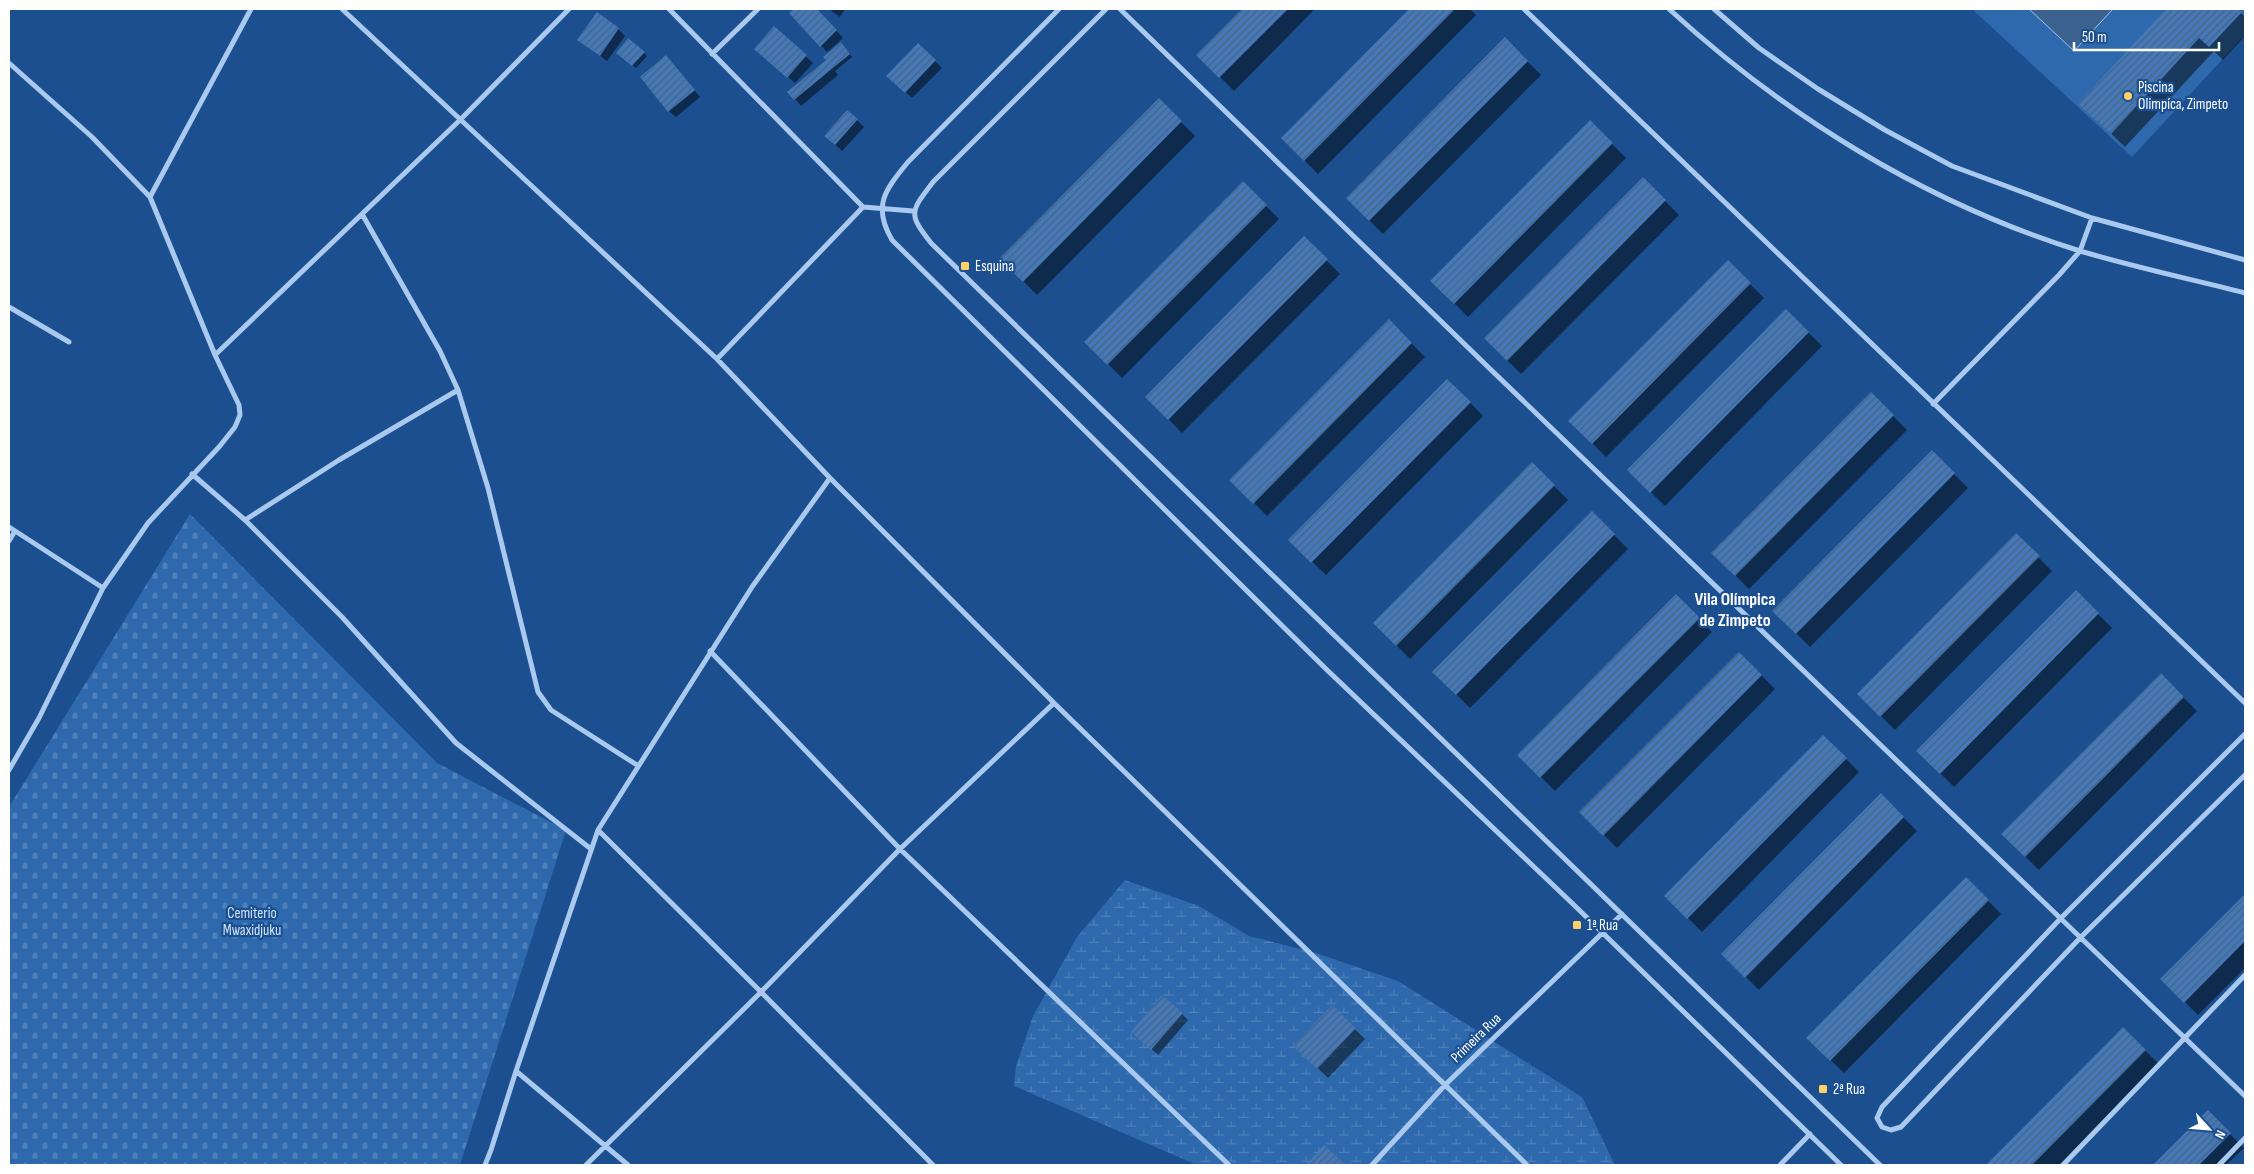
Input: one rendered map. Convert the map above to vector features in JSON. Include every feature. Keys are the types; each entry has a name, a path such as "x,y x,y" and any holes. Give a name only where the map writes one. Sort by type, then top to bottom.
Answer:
{"street":[{"path":"150,197 251,9"},
{"path":"342,9 717,359 830,478 1054,702 1527,1165"},
{"path":"215,355 461,119 569,9"},
{"path":"669,9 863,207 914,212"},
{"path":"712,54 758,9"},
{"path":"1059,9 908,162 886,192 880,209 883,225 892,240 904,255 1326,669 1841,1165"},
{"path":"1106,9 933,182 920,199 914,212 916,224 931,243 1880,1165"},
{"path":"1120,9 1493,372 2062,917 2245,1096"},
{"path":"1524,9 2245,703"},
{"path":"1669,9 1760,85 1852,148 1941,197 2005,224 2080,251 2245,293"},
{"path":"1714,9 1759,48 1818,89 1884,130 1952,166 2092,218 2245,260"},
{"path":"9,63 92,138 150,197 215,355 239,404 240,416 235,427 148,523 103,588 39,718 9,770"},
{"path":"717,359 863,207"},
{"path":"362,214 435,343 458,390 488,488 538,692 551,710 637,765"},
{"path":"1933,404 2080,251 2092,218"},
{"path":"9,307 69,342"},
{"path":"245,520 339,460 458,390"},
{"path":"192,474 245,520 342,617 456,743 591,849"},
{"path":"485,1165 598,830 637,765 752,587 830,478"},
{"path":"9,527 103,588"},
{"path":"9,541 15,531"},
{"path":"710,651 900,849 1229,1165"},
{"path":"586,1165 761,992 900,849 1054,702"},
{"path":"2245,734 2062,917 1882,1107 1877,1118 1882,1127 1892,1130 1901,1127 2081,937 2245,775"},
{"path":"598,830 933,1165"},
{"name":"Primeira Rua","path":"1372,1165 1446,1085 1622,914"},
{"path":"2063,1165 2245,975"},
{"path":"516,1071 628,1165"},
{"path":"1780,1165 1810,1134"},
{"path":"2219,1165 2245,1138"}],"green space":[{"name":"Piscina Olimpíca, Zimpeto","path":"1972,9 2245,9 2245,35 2132,157"},
{"name":"Cemiterio Mwaxidjuku","path":"190,514 437,763 566,830 460,1165 9,1165 9,807"},
{"path":"1125,880 1199,906 1249,936 1316,953 1398,981 1582,1097 1615,1165 1197,1165 1014,1086 1016,1066 1033,1016 1077,937"}],"shaded area":[{"path":"2029,9 2113,9 2074,51"}],"building":[{"path":"793,9 817,9 837,30 820,47 789,13"},
{"path":"1242,9 1288,9 1219,78 1196,55"},
{"path":"1409,9 1455,9 1304,161 1281,138"},
{"path":"2163,9 2238,9 2242,12 2209,47 2199,38 2111,134 2078,104 2165,10"},
{"path":"597,12 619,28 600,56 577,40"},
{"path":"774,26 807,55 787,78 754,49"},
{"path":"1505,37 1528,61 1369,221 1346,198"},
{"path":"628,38 645,52 632,66 616,53"},
{"path":"841,42 850,54 794,100 787,92 826,60 823,57"},
{"path":"918,43 936,60 905,93 886,76"},
{"path":"666,55 695,90 668,112 640,77"},
{"path":"1159,98 1182,121 1023,282 999,259"},
{"path":"847,110 858,119 835,145 824,136"},
{"path":"1590,120 1613,143 1454,304 1430,281"},
{"path":"1643,177 1666,200 1507,361 1484,338"},
{"path":"1243,181 1267,205 1107,365 1084,342"},
{"path":"1304,236 1328,259 1168,420 1145,397"},
{"path":"1728,260 1751,283 1592,444 1568,421"},
{"path":"1786,309 1809,332 1650,493 1627,470"},
{"path":"1389,319 1412,343 1253,504 1229,480"},
{"path":"1447,379 1471,402 1311,563 1288,540"},
{"path":"1871,392 1894,415 1735,576 1711,553"},
{"path":"1932,450 1955,473 1796,634 1772,611"},
{"path":"1532,462 1555,485 1396,646 1373,623"},
{"path":"1592,511 1615,534 1456,695 1432,672"},
{"path":"2016,533 2040,556 1880,717 1857,694"},
{"path":"2076,590 2099,613 1940,774 1916,751"},
{"path":"1676,594 1700,618 1540,778 1517,755"},
{"path":"1739,652 1762,675 1603,836 1579,812"},
{"path":"2161,673 2184,697 2025,857 2001,834"},
{"path":"1823,735 1847,758 1687,919 1664,896"},
{"path":"1881,793 1904,817 1745,978 1721,954"},
{"path":"1966,877 1989,900 1830,1061 1806,1038"},
{"path":"2245,894 2245,941 2184,1003 2160,979"},
{"path":"1162,995 1183,1013 1151,1050 1131,1032"},
{"path":"1332,1005 1356,1028 1317,1069 1293,1046"},
{"path":"2123,1027 2146,1050 2032,1165 1986,1165"},
{"path":"2208,1110 2231,1133 2199,1165 2153,1165"},
{"path":"1324,1145 1346,1165 1306,1165"}],"place":[{"name":"Piscina Olimpíca, Zimpeto","path":"2128,96"},
{"name":"Esquina","path":"965,266"},
{"name":"1ª Rua","path":"1577,925"},
{"name":"2ª Rua","path":"1823,1089"}],"district":[{"name":"Vila Olímpica de Zimpeto","path":"1735,609"}]}
